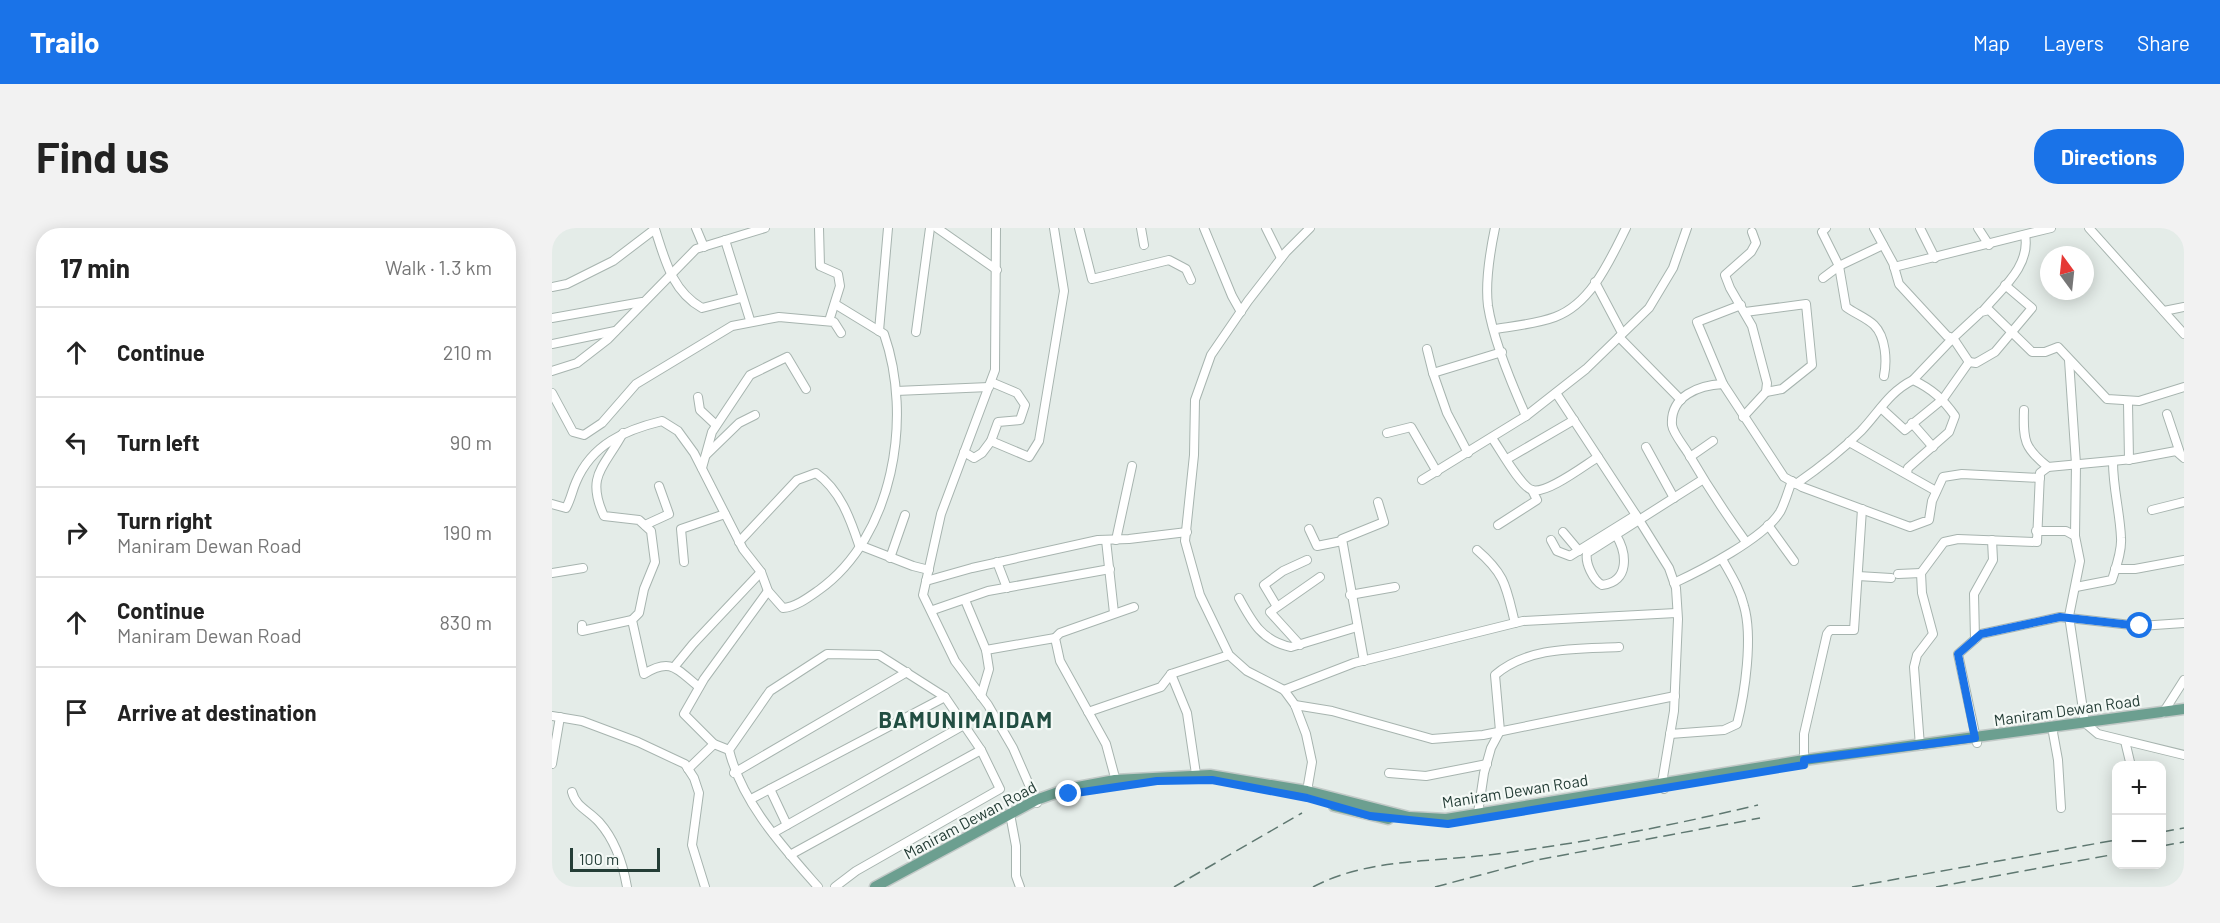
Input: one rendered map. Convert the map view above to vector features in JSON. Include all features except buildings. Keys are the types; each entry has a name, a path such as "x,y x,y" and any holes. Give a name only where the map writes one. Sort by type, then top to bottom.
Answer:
{"main road":[{"name":"Maniram Dewan Road","path":"1116,783 1212,780 1307,798 1370,816 1448,824 1804,763 1976,741 2184,709"},
{"name":"Maniram Dewan Road","path":"2163,714 2184,714"},
{"name":"Maniram Dewan Road","path":"1850,757 1920,746 1976,741"},
{"name":"Maniram Dewan Road","path":"887,887 1036,802 1067,789 1196,774 1307,791 1409,817 1446,819 1663,786"},
{"name":"Maniram Dewan Road","path":"875,887 1010,817"}],"street":[{"path":"696,228 704,247"},
{"path":"552,371 577,363 615,331 696,249 765,228"},
{"path":"819,228 820,266 838,274 840,286 830,321"},
{"path":"879,331 888,228"},
{"path":"916,332 930,228"},
{"path":"936,228 997,270"},
{"path":"996,228 995,370 941,514 923,595 955,661 981,696 1013,748 1036,802"},
{"path":"991,441 1029,457 1038,441 1064,291 1054,228"},
{"path":"1079,228 1092,279 1170,261 1186,269 1191,280"},
{"path":"1141,228 1144,245"},
{"path":"1204,228 1241,312"},
{"path":"1266,228 1281,258"},
{"path":"1307,791 1312,762 1306,734 1295,705 1284,690 1247,671 1229,656 1200,595 1185,541 1194,455 1195,400 1211,355 1281,258 1310,228"},
{"path":"1495,228 1488,273 1488,307 1526,416"},
{"path":"1495,329 1556,317 1579,303 1608,264 1626,228"},
{"path":"1422,480 1526,416 1556,393 1621,335 1649,308 1673,268 1687,228"},
{"path":"1826,228 1822,232 1839,266 1846,307 1875,326 1882,340 1887,363 1884,376"},
{"path":"1874,228 1894,267 1899,284 1947,336 1953,338 1969,362 1976,363 1995,352 2032,308 2005,285"},
{"path":"1920,228 1935,258"},
{"path":"1978,228 1989,245"},
{"path":"1894,267 2051,228"},
{"path":"552,287 567,284 613,261 655,229 669,274 690,301 702,308 741,298"},
{"path":"2092,229 2184,334"},
{"path":"1752,232 1756,243 1751,252 1725,275 1752,326 1767,383 1766,392"},
{"path":"1674,583 1722,559 1768,525 1780,512 1794,482 1849,442 1881,408 1885,400 1898,388 1913,380 1953,338 1982,312 2023,264 2025,235"},
{"path":"725,240 741,298 750,320"},
{"path":"1823,279 1839,266 1883,245"},
{"path":"1595,282 1621,335 1681,400"},
{"path":"552,318 643,302"},
{"path":"552,504 566,508 576,481 595,453 611,438 662,421 678,431 702,468 739,542 761,572 768,591 783,608 790,608 841,574 880,504 896,440 896,391 884,334 835,304"},
{"path":"1743,417 1766,392 1782,388 1812,365 1806,304 1743,309 1697,322 1723,384 1743,417 1769,458 1784,477 1910,527 1929,520 1932,501 1943,477 1962,474 2040,478"},
{"path":"2163,311 2184,307"},
{"path":"1982,312 1989,310 2032,352 2045,352 2058,347 2107,399 2128,403 2184,387"},
{"path":"552,393 573,432 584,435 602,423 636,384 732,326 750,320 779,317 834,322 841,333"},
{"path":"552,344 615,331"},
{"path":"1427,348 1447,413 1468,453"},
{"path":"1433,373 1502,352"},
{"path":"702,468 716,425 750,375 780,358 787,357 807,389"},
{"path":"2069,360 2076,464 2075,536 2080,561 2069,616 2087,725 2098,734 2184,755"},
{"path":"1881,408 1905,430 1942,399 1969,362"},
{"path":"1907,473 1908,468 1949,432 1955,416 1929,387 1913,380"},
{"path":"896,391 990,384 1017,393 1025,405 1020,420 998,422 991,441 982,453 974,458 964,452"},
{"path":"1723,384 1710,384 1686,393 1675,408 1672,426 1702,480 1746,542"},
{"path":"1556,393 1638,518 1669,568 1674,583 1675,696 1663,786"},
{"path":"698,397 700,410 716,425"},
{"path":"2128,403 2129,460"},
{"path":"2025,410 2025,441 2032,455 2048,467"},
{"path":"552,418 561,413"},
{"path":"2167,414 2182,456"},
{"path":"705,456 739,423 755,415"},
{"path":"1507,459 1574,420"},
{"path":"1912,423 1933,447"},
{"path":"1387,433 1411,427 1437,472"},
{"path":"582,626 582,632 632,620 639,613 644,589 655,562 651,531 639,520 604,516 597,501 595,483 599,467 623,433"},
{"path":"1492,438 1524,484 1533,490 1544,490 1598,457"},
{"path":"1690,457 1713,441"},
{"path":"1849,442 1936,491"},
{"path":"1646,447 1674,498"},
{"path":"1920,746 1914,667 1917,655 1933,634 1922,593 1921,573 1944,542 1958,539 2037,542 2040,473 2048,467 2129,460 2176,451 2182,456"},
{"path":"2076,587 2112,580 2122,539 2113,490 2112,462"},
{"path":"1116,540 1132,466"},
{"path":"739,542 797,480 816,473 828,482 840,497 859,545 890,558 929,570"},
{"path":"1551,540 1557,551 1570,556 1702,480"},
{"path":"645,525 669,514 659,486"},
{"path":"1498,525 1537,500 1533,490"},
{"path":"1364,661 1350,595 1342,539 1384,522 1378,501"},
{"path":"2152,510 2184,502"},
{"path":"1804,763 1804,734 1827,634 1830,630 1854,630 1862,509"},
{"path":"684,562 681,529 725,514"},
{"path":"890,558 905,515"},
{"path":"1616,535 1624,549 1622,572 1612,582 1602,585 1596,582 1586,557 1638,518"},
{"path":"1768,525 1794,561"},
{"path":"1309,529 1317,546 1342,542"},
{"path":"2036,531 2066,531 2075,536"},
{"path":"926,581 997,562 1106,540 1187,532"},
{"path":"1563,532 1579,551"},
{"path":"1106,540 1114,613"},
{"path":"1975,639 1974,594 1993,560 1992,540"},
{"path":"1477,550 1497,568 1504,580 1515,623"},
{"path":"1670,734 1724,730 1737,724 1742,705 1747,646 1745,609 1737,585 1722,559"},
{"path":"1276,605 1263,585 1307,560"},
{"path":"2115,569 2184,560"},
{"path":"997,562 1007,588"},
{"path":"552,573 583,568"},
{"path":"933,610 1007,588 1110,569"},
{"path":"675,666 761,572"},
{"path":"1858,576 1921,573"},
{"path":"1300,645 1271,614 1271,609 1320,577"},
{"path":"1350,595 1395,587"},
{"path":"729,750 714,744 684,714 699,687 768,591"},
{"path":"1239,598 1264,636 1280,645 1291,647 1300,645 1357,627"},
{"path":"964,600 986,650 989,669 981,696"},
{"path":"986,650 1055,638 1060,633 1134,607"},
{"path":"1284,690 1364,661 1515,623 1676,613"},
{"path":"1976,741 1958,654 1981,634 2032,621 2069,616 2140,626 2184,624"},
{"path":"632,620 644,674 658,666 675,666 699,687"},
{"path":"1055,638 1060,661 1106,744 1116,783"},
{"path":"1478,813 1486,764 1500,731 1496,675 1506,665 1529,655 1574,649 1619,647"},
{"path":"729,750 770,691 827,654 879,655 945,697 981,750 1000,789 856,871 835,887"},
{"path":"1088,712 1161,687 1171,674 1229,656"},
{"path":"735,772 907,672"},
{"path":"1171,674 1186,713 1196,774"},
{"path":"2163,714 2184,680"},
{"path":"1295,705 1332,711 1432,739 1500,731 1675,696"},
{"path":"751,799 945,697"},
{"path":"552,764 556,716 582,721 638,742 685,764 699,793 692,844 705,887"},
{"path":"773,833 964,725"},
{"path":"2052,730 2058,760 2061,808"},
{"path":"2125,741 2130,761"},
{"path":"688,770 714,744"},
{"path":"729,750 735,772 773,833 818,887"},
{"path":"790,855 981,750"},
{"path":"1389,773 1426,776 1486,764"},
{"path":"770,789 787,825"},
{"path":"572,792 575,804 600,823 612,840 627,887"},
{"path":"1010,817 1017,846 1016,876 1020,887"}],"railway":[{"path":"1313,887 1333,878 1376,866 1556,846 1758,805"},
{"path":"1174,887 1302,813"},
{"path":"1435,887 1537,860 1760,818"},
{"path":"2166,831 2184,828"},
{"path":"1852,887 2112,841"},
{"path":"2166,845 2184,842"},
{"path":"1936,887 2112,855"}],"district":[{"name":"BAMUNIMAIDAM","path":"966,720"}],"route":[{"path":"1069,794 1117,785 1157,781 1212,780 1307,798 1370,816 1448,824 1804,765 1804,760 1975,738 1958,654 1981,634 2032,621 2069,616 2140,626"}]}
